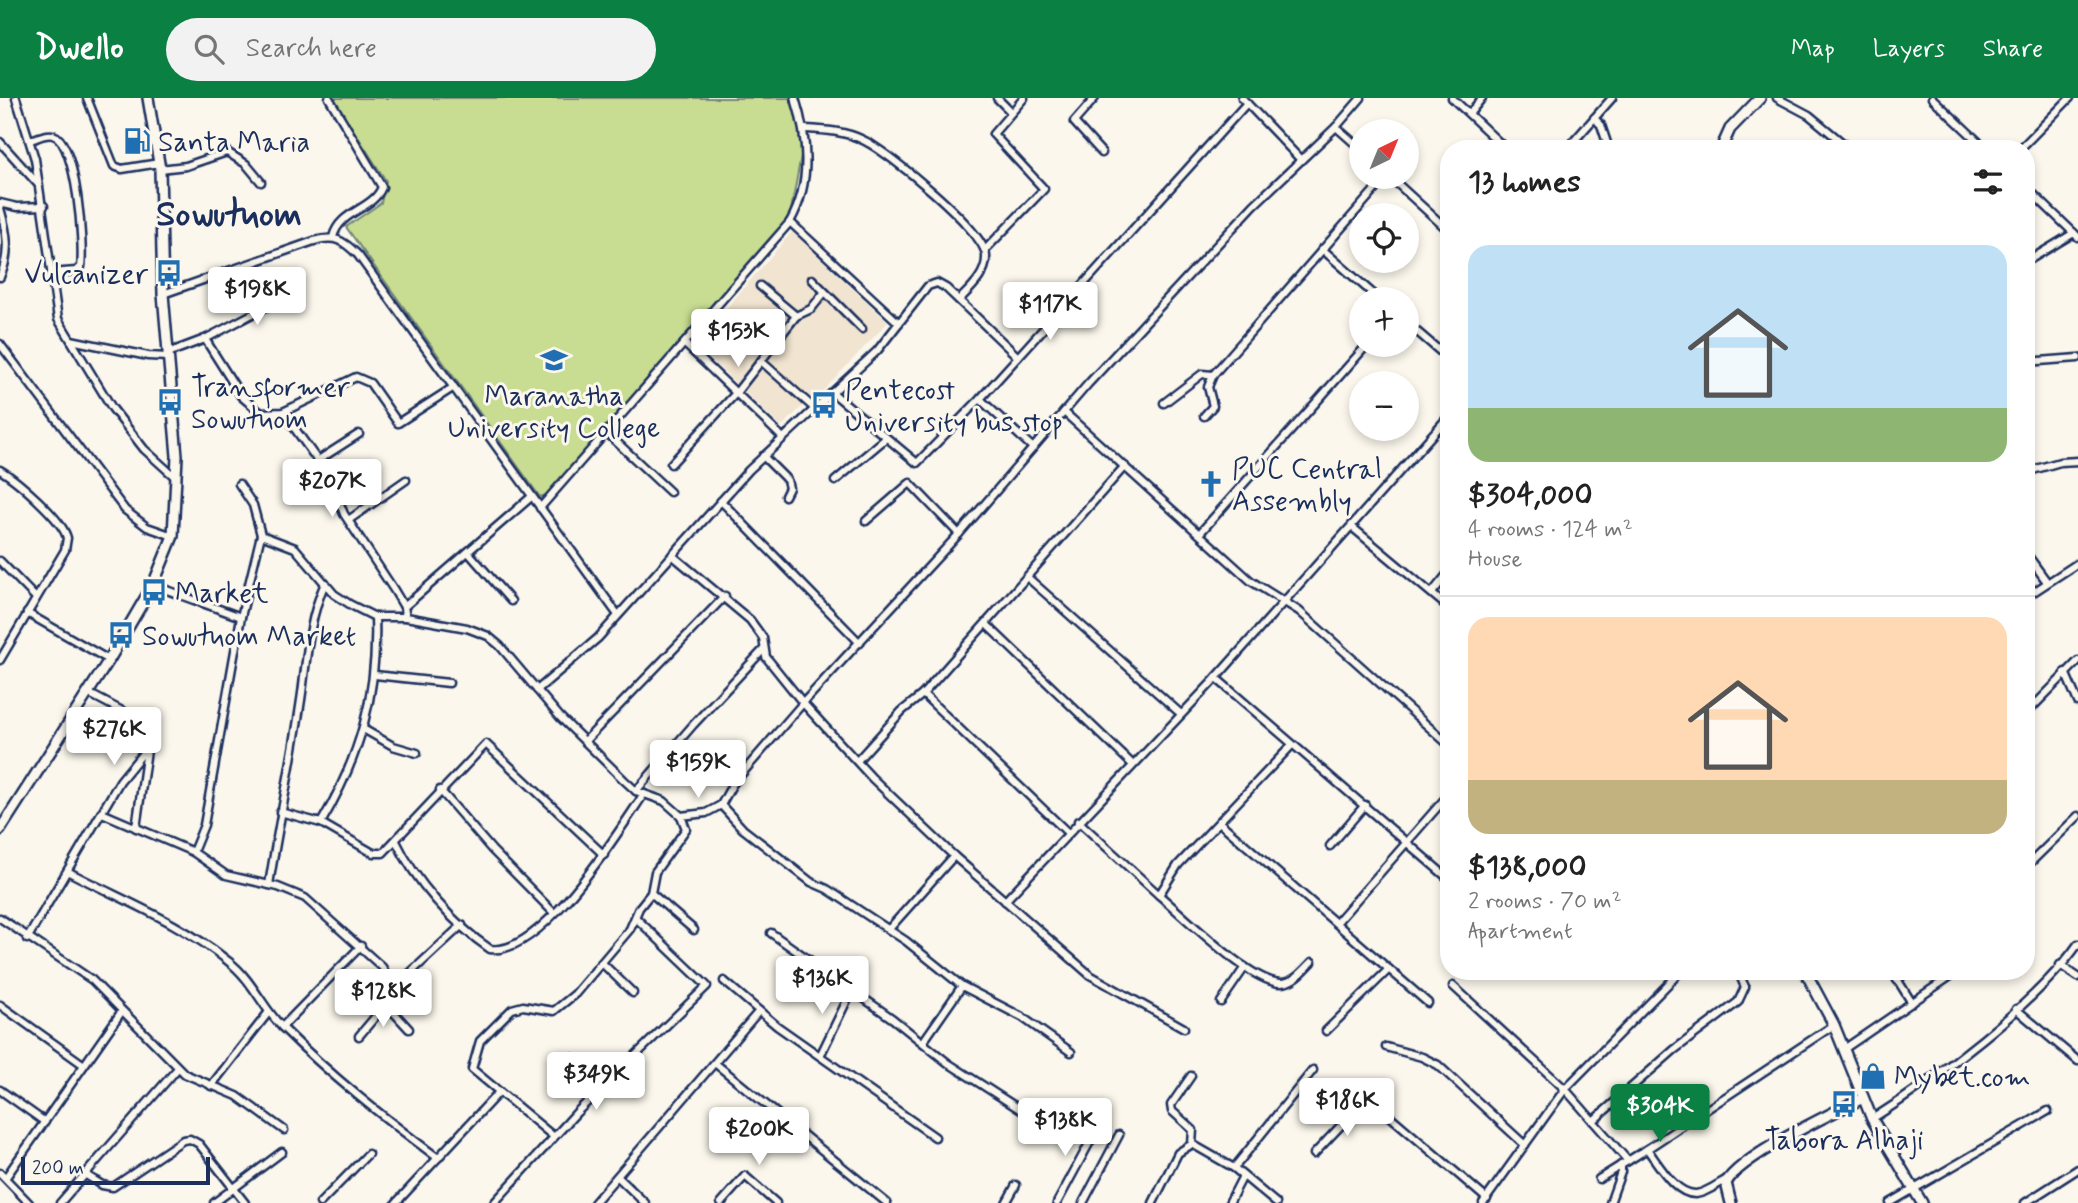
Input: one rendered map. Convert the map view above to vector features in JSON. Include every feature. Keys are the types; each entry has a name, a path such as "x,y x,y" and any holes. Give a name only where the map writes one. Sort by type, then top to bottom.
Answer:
{"main road":[{"path":"0,831 109,660 153,585 173,536 177,479 163,294 159,166 148,98"},
{"path":"1725,140 1730,129 1760,98"},
{"path":"1810,980 1834,1025 1872,1119 1922,1203"},
{"path":"1731,1203 1726,1187 1728,1178 1748,1162 1863,1098"}],"street":[{"path":"16,98 31,140 44,206 58,319 122,422 144,449 177,479"},
{"path":"88,98 114,166 122,169 205,161 227,152 246,164 261,183"},
{"path":"163,294 333,237 340,221 373,199 382,187 329,98"},
{"path":"540,508 686,345 790,222 797,210 805,168 805,129 795,98"},
{"path":"997,98 1011,112"},
{"path":"960,300 983,270 985,250 1044,189 993,134 1024,98"},
{"path":"1095,98 1074,122 1102,153"},
{"path":"681,816 706,813 721,805 732,785 803,703 959,534 1032,447 1254,205 1336,127 1362,98"},
{"path":"1452,98 1497,140"},
{"path":"1470,113 1482,98"},
{"path":"1575,140 1612,98"},
{"path":"1777,98 1809,115 1839,140"},
{"path":"1932,98 1976,140"},
{"path":"2029,140 2070,98"},
{"path":"833,393 917,463 1018,357 1244,100 1301,160"},
{"path":"1594,118 1601,125 1604,140"},
{"path":"1336,127 1349,138"},
{"path":"805,129 845,133 880,150 949,206 985,250"},
{"path":"31,140 50,134 57,137 67,153 74,180 81,267 76,271 51,273"},
{"path":"0,142 32,174 40,188"},
{"path":"1204,416 1213,406 1208,387 1213,375 1377,189"},
{"path":"1402,189 1440,222"},
{"path":"2035,196 2076,235 2035,257"},
{"path":"0,277 5,266 8,239 0,206 44,206"},
{"path":"790,222 899,323"},
{"path":"333,237 358,255 530,498 618,615"},
{"path":"1322,249 1365,287"},
{"path":"811,279 862,329"},
{"path":"537,690 583,653 763,456 877,351 933,283 941,285 960,300 1018,357"},
{"path":"760,286 796,316"},
{"path":"71,340 168,355 205,339 296,291"},
{"path":"671,464 736,393 796,316 811,309 824,293"},
{"path":"1419,333 1440,351"},
{"path":"205,339 241,396 253,409 269,414 283,411 356,377 370,383 398,423 454,387"},
{"path":"0,345 125,510 147,527 173,536"},
{"path":"686,345 783,438"},
{"path":"1200,533 1356,357"},
{"path":"2035,361 2078,358"},
{"path":"761,361 815,409"},
{"path":"1164,403 1202,374 1213,375"},
{"path":"980,399 1032,447"},
{"path":"283,411 336,490 342,508 404,607 406,617"},
{"path":"1064,412 1251,581 1286,601 1440,737"},
{"path":"1005,901 1067,832 1216,678 1440,425"},
{"path":"608,433 670,492"},
{"path":"317,461 359,434"},
{"path":"835,481 885,439"},
{"path":"763,456 787,480 789,488 785,496"},
{"path":"2035,469 2060,462 2078,461"},
{"path":"857,761 902,710 923,694 1125,466"},
{"path":"0,470 14,479 66,533 65,550 2,649 0,660"},
{"path":"349,519 406,480"},
{"path":"866,521 910,483 959,534"},
{"path":"193,852 204,825 241,617 261,535 253,505 239,484"},
{"path":"404,607 530,498"},
{"path":"721,500 860,643"},
{"path":"1352,527 1440,600"},
{"path":"261,535 295,548 342,600 375,617 406,617 467,628 488,636 585,741 636,791 664,801 681,816 686,829 655,872 651,893 636,918 602,963 561,1008 548,1012 517,1007 482,1037 473,1057 472,1069 553,1136"},
{"path":"468,552 511,601"},
{"path":"672,555 725,596 750,620 763,638 764,649 776,669 803,703 857,761 954,856 1090,975 1184,1028"},
{"path":"0,561 36,598"},
{"path":"2035,591 2078,563"},
{"path":"2035,565 2047,582"},
{"path":"1027,577 1181,714"},
{"path":"269,885 311,622 325,583"},
{"path":"1432,593 1440,583"},
{"path":"153,585 241,617"},
{"path":"585,741 725,596"},
{"path":"27,613 109,660"},
{"path":"321,823 348,772 365,730 375,675 375,617"},
{"path":"986,624 1132,764"},
{"path":"636,791 764,649"},
{"path":"2035,704 2065,671 2078,661"},
{"path":"2065,671 2078,702"},
{"path":"375,675 449,683"},
{"path":"1216,678 1440,871"},
{"path":"88,693 141,720 150,732 136,828"},
{"path":"923,694 1067,832"},
{"path":"365,730 393,746 417,753"},
{"path":"280,812 321,823 377,853 387,850 484,744 604,855"},
{"path":"1159,895 1178,865 1292,745"},
{"path":"27,939 69,872 120,781 147,748"},
{"path":"440,790 492,850 554,913"},
{"path":"396,841 418,877 462,925 483,944 499,950 525,941 554,913 604,855 644,793"},
{"path":"721,805 743,829 811,882 889,929 962,986 1022,1017 1072,1052"},
{"path":"1330,846 1365,805"},
{"path":"1337,922 1440,805"},
{"path":"102,813 193,852 226,875 269,885 305,898 382,967 394,988"},
{"path":"2035,858 2078,816"},
{"path":"1078,821 1159,895 1245,967 1268,980 1283,983 1296,978 1312,962"},
{"path":"1219,822 1428,1003"},
{"path":"889,929 954,856"},
{"path":"69,872 213,949 248,980 268,1013 352,1094 438,1158"},
{"path":"651,893 694,930"},
{"path":"0,918 27,939 92,980 177,1068 256,1107 284,1130"},
{"path":"494,1203 553,1136 707,986 636,918"},
{"path":"359,1036 386,1004 394,988 462,925"},
{"path":"771,933 923,1042 948,1063 1035,1119"},
{"path":"1872,1119 1926,1082 2016,1009 2078,944"},
{"path":"282,1027 361,946"},
{"path":"602,963 633,993"},
{"path":"2060,965 2078,977"},
{"path":"1221,1002 1245,967"},
{"path":"1326,1031 1389,969"},
{"path":"1314,1154 1365,1100 1370,1099 1485,1201 1565,1089 1672,980"},
{"path":"1592,1121 1674,1050 1738,1002 1745,987 1742,980"},
{"path":"1897,980 1912,1003"},
{"path":"1843,1049 1945,980"},
{"path":"724,981 759,1011 935,1137"},
{"path":"923,1042 962,986"},
{"path":"1453,986 1565,1089 1628,1161"},
{"path":"820,1056 852,990"},
{"path":"386,1004 409,1029"},
{"path":"0,1005 84,1065"},
{"path":"2016,1009 2078,1060"},
{"path":"29,1203 3,1175 46,1122 122,1011"},
{"path":"594,1203 759,1011"},
{"path":"211,1086 268,1013"},
{"path":"1599,1179 1834,1025"},
{"path":"1386,1047 1437,1065 1525,1145"},
{"path":"573,1058 608,1083"},
{"path":"716,1064 887,1203"},
{"path":"60,1203 177,1068"},
{"path":"1234,1168 1313,1070"},
{"path":"1191,1076 1171,1105 1172,1111 1193,1130 1192,1144"},
{"path":"0,1090 46,1122"},
{"path":"396,1203 499,1092"},
{"path":"1889,1203 2048,1111"},
{"path":"1057,1203 1098,1127"},
{"path":"1083,1203 1119,1135"},
{"path":"86,1175 107,1186 120,1184 183,1140 190,1139 199,1144 245,1203"},
{"path":"1192,1144 1234,1168 1276,1203"},
{"path":"1153,1203 1178,1153 1192,1144"},
{"path":"1647,1149 1674,1183 1686,1192 1700,1193 1728,1178"},
{"path":"214,1203 282,1152"},
{"path":"320,1203 368,1154"},
{"path":"1610,1203 1621,1165"},
{"path":"2025,1203 2078,1168"},
{"path":"720,1203 745,1176 776,1203"},
{"path":"1230,1203 1244,1176"},
{"path":"618,1177 645,1203"},
{"path":"1006,1203 1016,1185"}],"shaded area":[{"path":"792,232 888,322 822,392 807,402 781,427 698,347 700,339"}],"green space":[{"name":"Maranatha University College","path":"333,98 794,98 804,139 790,216 555,492 540,497 346,227 381,203 386,181"}],"place":[{"name":"Santa Maria","path":"137,141"},
{"name":"Vulcanizer","path":"169,273"},
{"name":"Maranatha University College","path":"554,360"},
{"name":"Transformer Sowutuom","path":"170,402"},
{"name":"Pentecost University bus stop","path":"824,405"},
{"name":"PUC Central Assembly","path":"1211,484"},
{"name":"Market","path":"154,592"},
{"name":"Sowutuom Market","path":"121,635"},
{"name":"Mybet.com","path":"1873,1076"},
{"name":"Tabora Alhaji","path":"1844,1104"}],"district":[{"name":"Sowutuom","path":"229,213"}]}
